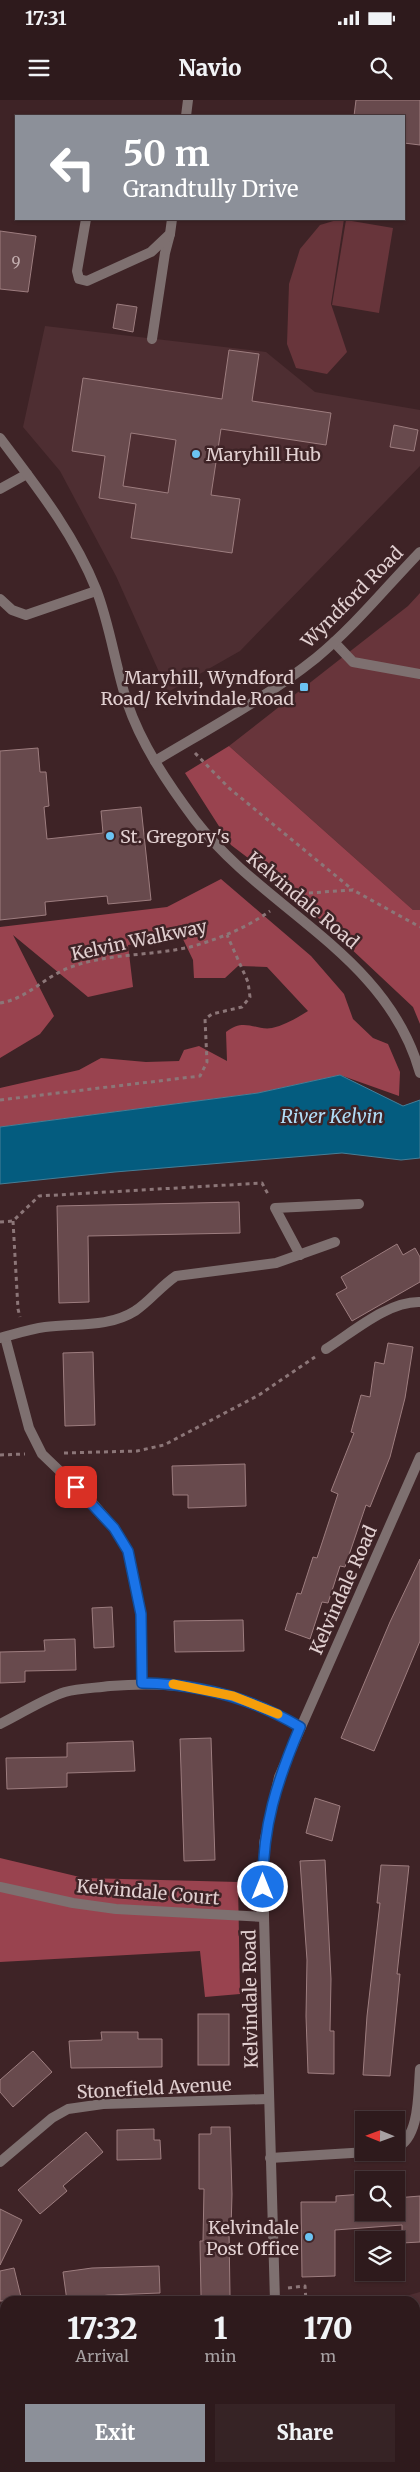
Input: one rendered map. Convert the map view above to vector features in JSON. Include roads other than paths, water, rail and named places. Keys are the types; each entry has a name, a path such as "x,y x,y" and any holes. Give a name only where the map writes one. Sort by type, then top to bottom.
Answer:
{"street":[{"path":"186,115 188,100"},
{"path":"86,220 77,271 79,279 83,281 92,280 143,257 170,234"},
{"path":"152,339 164,253 172,220"},
{"name":"Kelvindale Road","path":"0,438 70,536 96,591 127,703 138,730 155,761 184,804 213,841 239,868 342,954 381,993 409,1042 420,1072"},
{"path":"0,489 27,474"},
{"name":"Wyndford Road","path":"155,761 258,699 316,657 334,642 420,552"},
{"path":"0,599 12,610 26,615 96,591"},
{"path":"334,642 353,662 420,674"},
{"path":"300,1255 275,1208 359,1204"},
{"path":"142,1683 141,1614 128,1551 114,1528 90,1500 42,1454 30,1428 2,1337 46,1327 98,1324 119,1319 136,1310 163,1285 176,1276 258,1267 300,1255 335,1242"},
{"path":"326,1349 392,1307 408,1302 420,1302"},
{"name":"Kelvindale Road","path":"275,2296 264,1917 264,1843 269,1814 279,1777 300,1727 420,1457"},
{"path":"0,1724 65,1692 142,1683 173,1684 233,1696 281,1715 300,1727"},
{"name":"Kelvindale Court","path":"0,1887 72,1903 116,1909 264,1917"},
{"path":"405,2145 416,2127 420,2069"},
{"name":"Stonefield Avenue","path":"0,2162 52,2118 68,2109 103,2104 268,2099"},
{"path":"270,2158 355,2153"}],"water":[{"name":"River Kelvin","path":"340,1075 403,1106 420,1100 420,1158 401,1160 342,1153 115,1172 0,1184 0,1127 258,1093"}],"place":[{"name":"Maryhill Hub","path":"196,454"},
{"name":"Maryhill, Wyndford Road/ Kelvindale Road","path":"304,687"},
{"name":"St. Gregory's","path":"110,836"},
{"name":"Kelvindale Post Office","path":"309,2237"}]}
